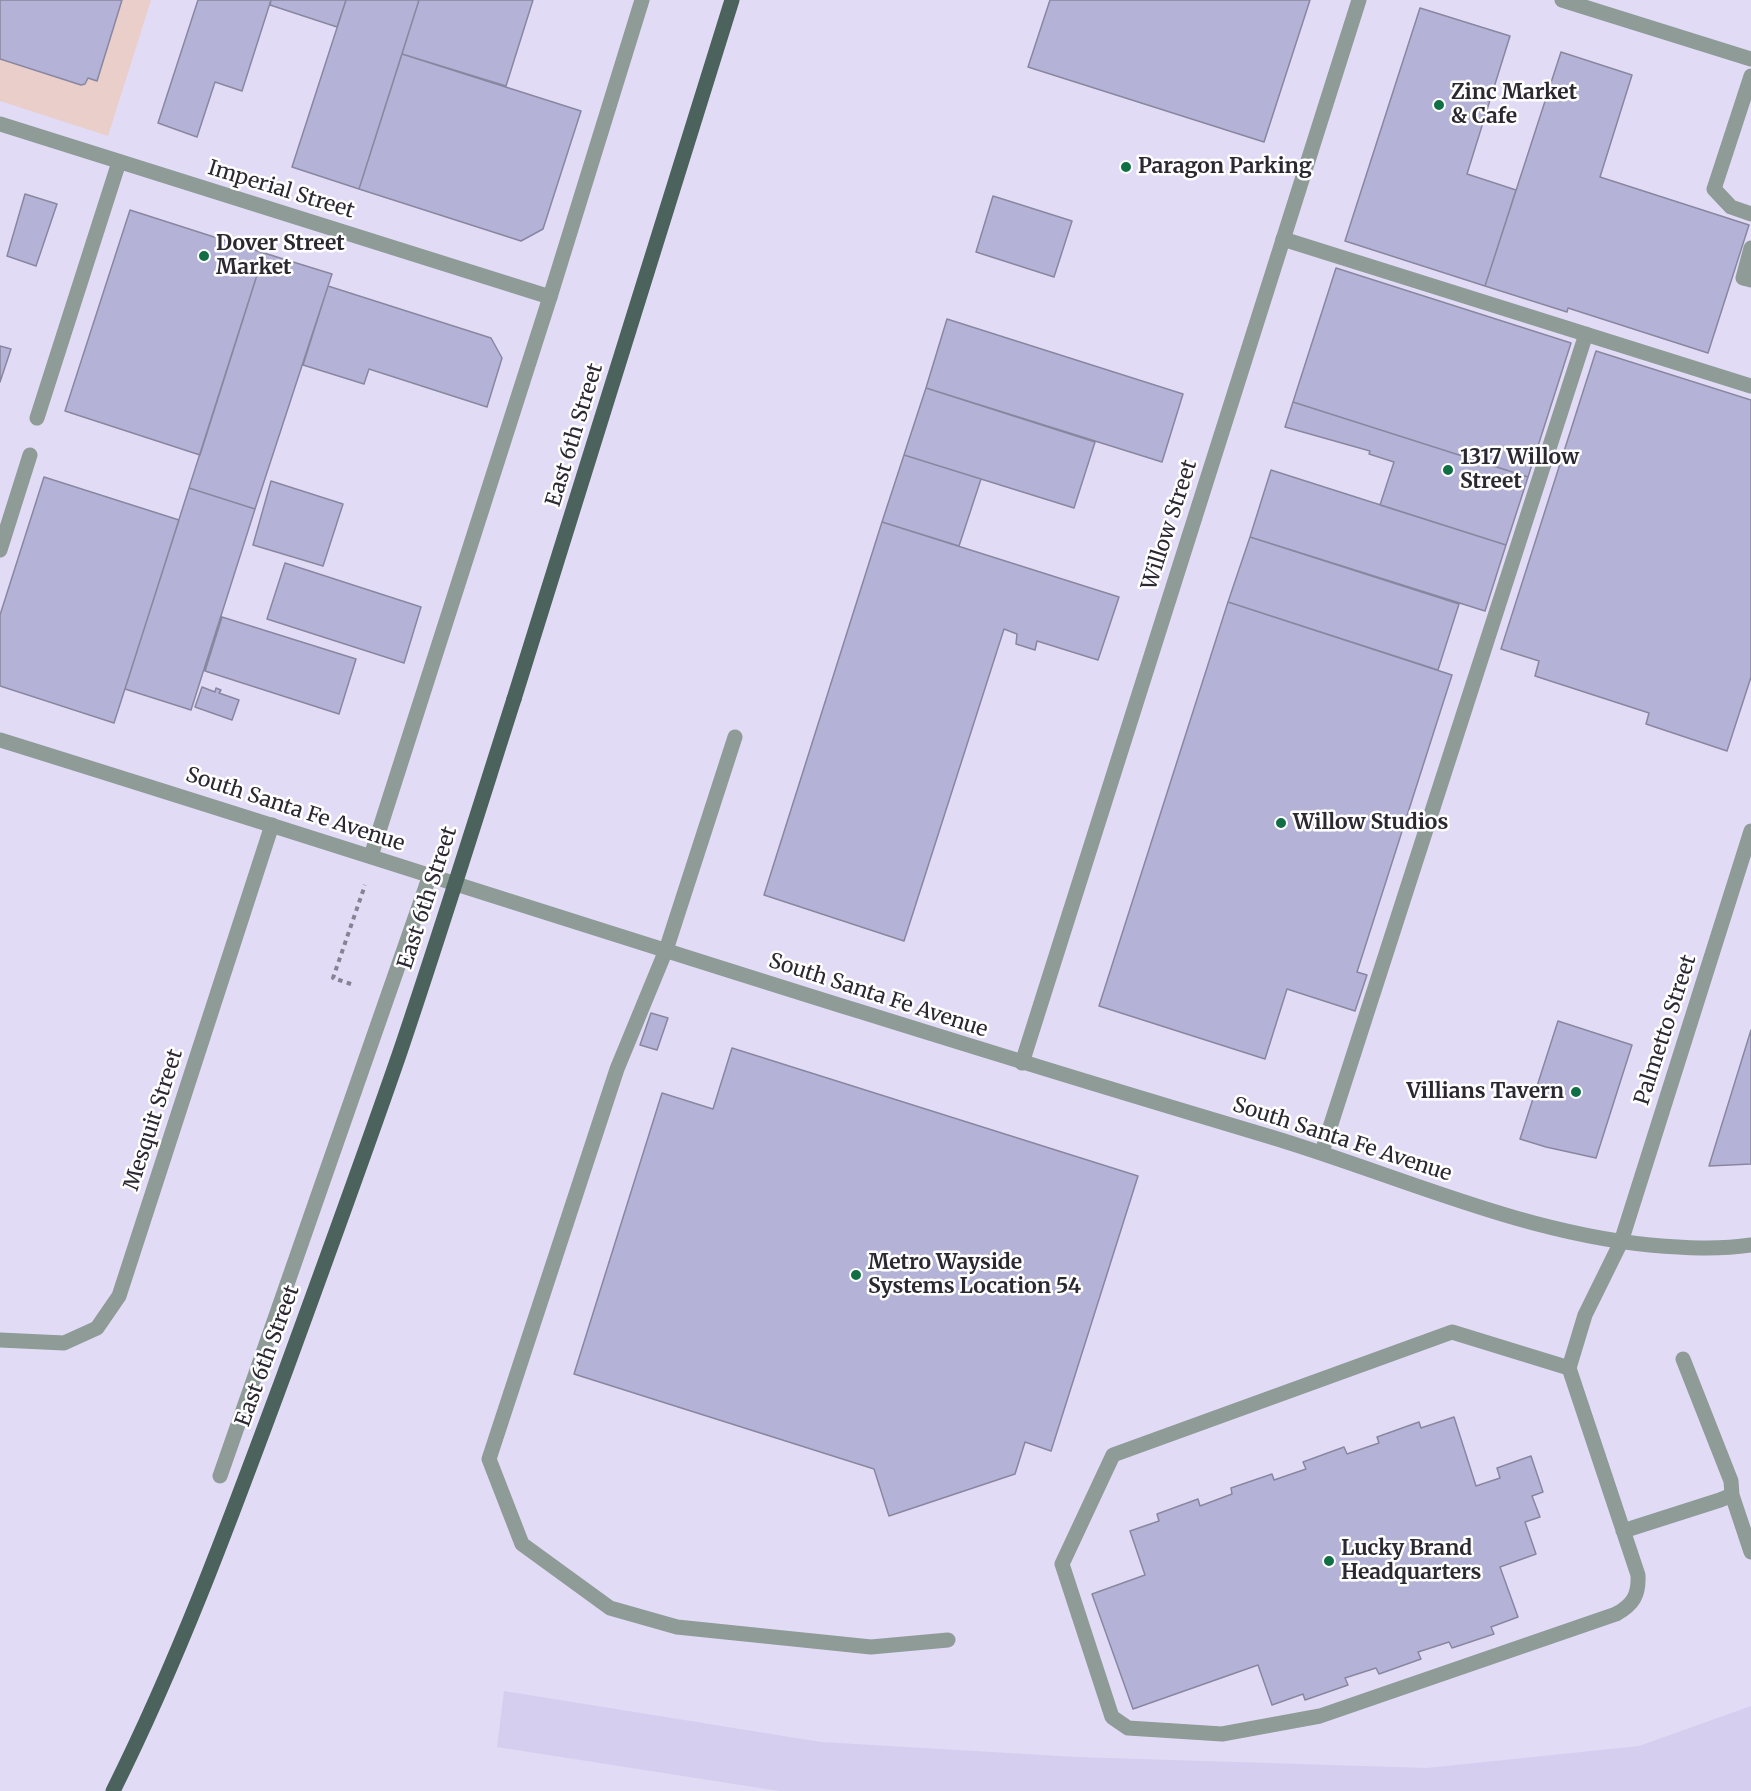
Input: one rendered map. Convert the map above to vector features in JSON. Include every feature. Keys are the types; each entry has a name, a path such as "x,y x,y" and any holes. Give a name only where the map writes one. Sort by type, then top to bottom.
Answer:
{"main road":[{"name":"East 6th Street","path":"113,1791 161,1688 236,1507 399,1053 514,699 732,0"}],"street":[{"path":"371,856 550,297 642,0"},
{"name":"Willow Street","path":"1022,1063 1359,0"},
{"path":"1562,0 1751,59"},
{"path":"1751,76 1714,189 1731,207 1751,214"},
{"name":"Imperial Street","path":"0,123 550,297"},
{"path":"37,418 119,162"},
{"path":"1282,239 1751,386"},
{"path":"1751,248 1743,278 1751,280"},
{"path":"1322,1152 1586,334"},
{"path":"0,550 30,455"},
{"path":"735,737 666,950 617,1069 489,1460 522,1544 610,1608 677,1627 872,1647 948,1640"},
{"name":"South Santa Fe Avenue","path":"0,740 1022,1063 1322,1152 1530,1223 1621,1242 1679,1247 1733,1248 1751,1245"},
{"name":"Mesquit Street","path":"0,1340 64,1343 97,1328 119,1296 272,825"},
{"name":"Palmetto Street","path":"1569,1368 1586,1315 1621,1242 1751,831"},
{"path":"220,1476 430,875"},
{"path":"1452,1332 1569,1368 1638,1575 1635,1599 1627,1608 1616,1614 1320,1716 1222,1734 1128,1728 1112,1718 1062,1564 1113,1455 1452,1332"},
{"path":"1683,1359 1731,1481 1732,1495 1751,1552"},
{"path":"1623,1531 1732,1495"}],"path":[{"path":"351,984 333,978 365,885"}],"shaded area":[{"path":"0,0 151,0 108,136 0,101"},
{"path":"504,1691 821,1742 1077,1757 1427,1768 1639,1746 1751,1706 1751,1791 779,1791 497,1747"}],"building":[{"path":"0,0 122,0 97,81 88,78 85,84 81,85 0,59"},
{"path":"198,0 271,0 242,91 215,82 197,137 158,123"},
{"path":"271,0 346,0 337,27 270,5"},
{"path":"346,0 419,0 359,189 292,167"},
{"path":"419,0 533,0 506,86 402,54"},
{"path":"1050,0 1310,0 1264,142 1028,67"},
{"name":"Zinc Market & Cafe","path":"1420,8 1510,36 1467,174 1516,190 1485,286 1345,241"},
{"path":"1561,52 1632,75 1600,177 1749,225 1708,353 1568,308 1567,312 1485,286"},
{"path":"402,54 581,111 543,229 521,241 359,189"},
{"path":"25,194 57,204 36,266 7,256"},
{"path":"993,196 1072,221 1054,277 976,252"},
{"path":"130,210 264,253 200,455 65,411"},
{"path":"264,253 332,274 255,509 189,488"},
{"path":"1336,268 1571,343 1528,477 1293,402"},
{"path":"328,286 491,338 502,358 487,407 369,369 364,384 303,365"},
{"path":"947,319 1183,394 1162,462 926,388"},
{"path":"0,346 11,349 0,382"},
{"path":"1596,351 1751,400 1751,677 1727,751 1646,724 1649,713 1535,676 1539,661 1501,649"},
{"path":"926,388 1095,442 1074,508 904,455"},
{"name":"1317 Willow Street","path":"1293,402 1528,477 1506,545 1380,505 1394,462 1369,454 1370,451 1285,427"},
{"path":"904,455 981,479 959,546 882,522"},
{"path":"1271,470 1506,545 1485,611 1250,537"},
{"path":"44,477 179,520 114,723 0,686 0,615"},
{"path":"271,481 343,504 323,566 253,545"},
{"path":"189,488 255,509 191,710 125,689"},
{"path":"882,522 1119,597 1098,660 1037,641 1035,650 1016,644 1017,634 1004,629 904,941 764,895"},
{"path":"1250,537 1459,604 1438,670 1228,602"},
{"path":"285,563 421,607 404,663 267,619"},
{"name":"Willow Studios","path":"1228,602 1452,675 1357,972 1367,975 1355,1011 1287,989 1265,1059 1099,1006"},
{"path":"222,617 356,659 339,714 205,671"},
{"path":"202,687 215,692 216,688 221,690 219,693 239,700 232,720 195,707"},
{"path":"651,1013 668,1018 657,1050 640,1045"},
{"name":"Villians Tavern","path":"1558,1021 1632,1045 1596,1158 1520,1139"},
{"path":"1751,1030 1751,1164 1709,1166"},
{"name":"Metro Wayside Systems Location 54","path":"732,1048 1138,1176 1051,1451 1025,1442 1015,1474 889,1516 874,1469 574,1374 662,1093 713,1109"},
{"name":"Lucky Brand Headquarters","path":"1454,1417 1476,1486 1500,1478 1497,1468 1531,1456 1543,1492 1532,1496 1540,1517 1525,1522 1536,1554 1500,1567 1518,1617 1491,1627 1494,1634 1452,1648 1449,1642 1418,1652 1421,1659 1379,1674 1376,1668 1345,1678 1348,1685 1305,1700 1303,1694 1272,1705 1258,1665 1133,1709 1092,1594 1145,1575 1130,1531 1159,1521 1157,1514 1198,1499 1200,1506 1232,1494 1231,1488 1272,1474 1274,1480 1306,1469 1303,1462 1344,1447 1347,1454 1379,1443 1377,1437 1419,1422 1421,1428"}],"place":[{"name":"Zinc Market & Cafe","path":"1439,105"},
{"name":"Paragon Parking","path":"1126,167"},
{"name":"Dover Street Market","path":"204,256"},
{"name":"1317 Willow Street","path":"1448,470"},
{"name":"Willow Studios","path":"1281,823"},
{"name":"Villians Tavern","path":"1576,1092"},
{"name":"Metro Wayside Systems Location 54","path":"856,1275"},
{"name":"Lucky Brand Headquarters","path":"1329,1561"}]}
